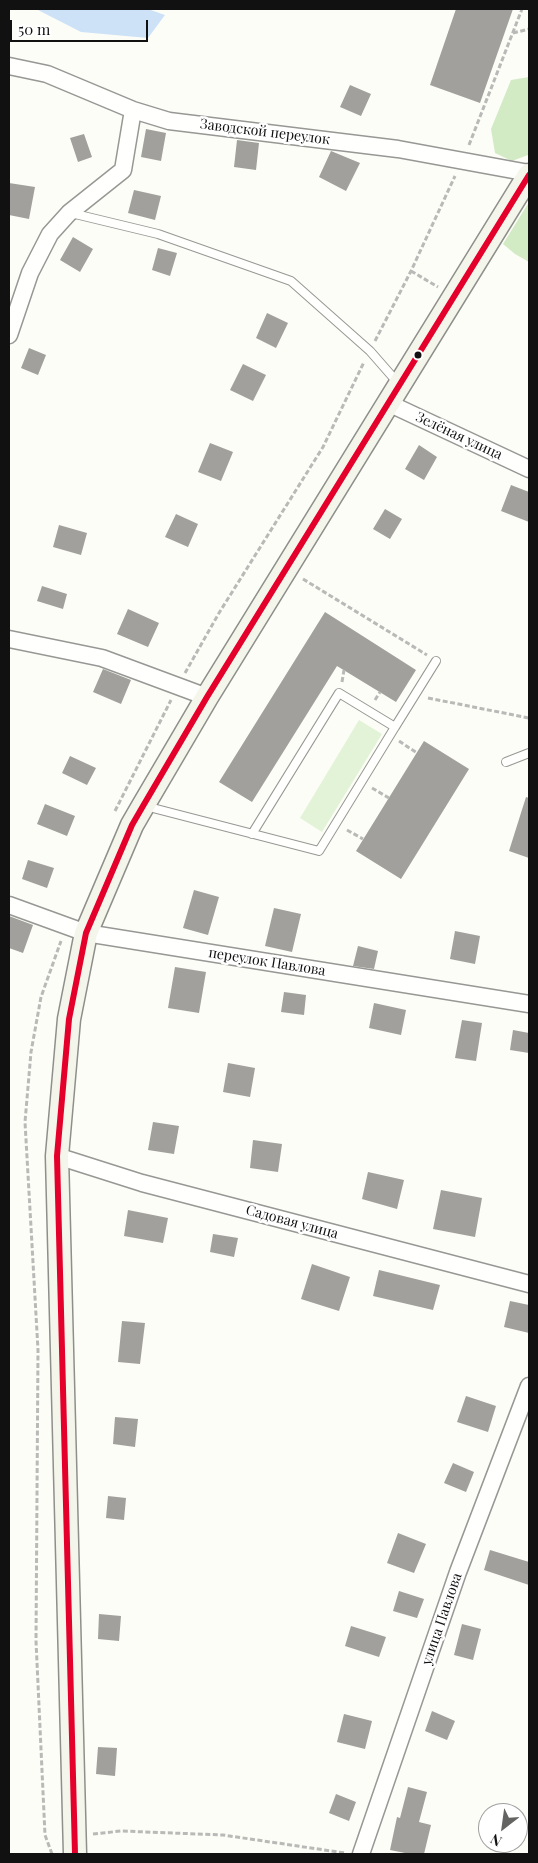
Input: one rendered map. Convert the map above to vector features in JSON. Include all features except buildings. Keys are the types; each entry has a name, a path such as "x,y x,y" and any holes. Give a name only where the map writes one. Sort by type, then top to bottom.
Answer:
{"street":[{"name":"Заводской переулок","path":"9,66 47,74 134,110 169,120 398,149 529,174"},
{"path":"9,335 30,273 50,234 69,213 123,170 134,110"},
{"path":"75,1845 57,1156 76,929 132,825 207,697 529,174"},
{"name":"Зелёная улица","path":"394,394 529,469"},
{"path":"9,639 102,658 207,697"},
{"name":"переулок Павлова","path":"9,905 76,929 529,1004"},
{"name":"Садовая улица","path":"57,1156 142,1183 529,1284"},
{"name":"улица Павлова","path":"361,1854 458,1572 529,1386"}],"lane":[{"path":"69,213 158,234 291,281 370,351 394,394"},
{"path":"143,806 319,851 436,661"},
{"path":"252,834 339,692 395,727"},
{"path":"506,762 529,753"}],"path":[{"path":"112,817 178,686 219,612 323,447 411,271 462,161 522,9"},
{"path":"513,33 529,30"},
{"path":"286,569 436,661"},
{"path":"415,696 529,718"},
{"path":"390,736 417,752"},
{"path":"362,782 389,798"},
{"path":"336,823 363,839"},
{"path":"52,1854 45,1835 36,1641 38,1350 25,1122 32,1052 41,997 76,929"},
{"path":"75,1845 122,1831 223,1835 352,1854"}],"green space":[{"path":"529,77 529,152 528,155 512,161 495,153 491,129 511,80"},
{"path":"529,202 529,262 503,244"},
{"path":"359,720 382,734 322,832 300,818"}],"water":[{"path":"36,9 148,9 165,15 148,38 81,32"}],"transit line":[{"path":"75,1854 57,1156 69,1019 86,933 132,825 143,806 207,697 529,175"}]}
